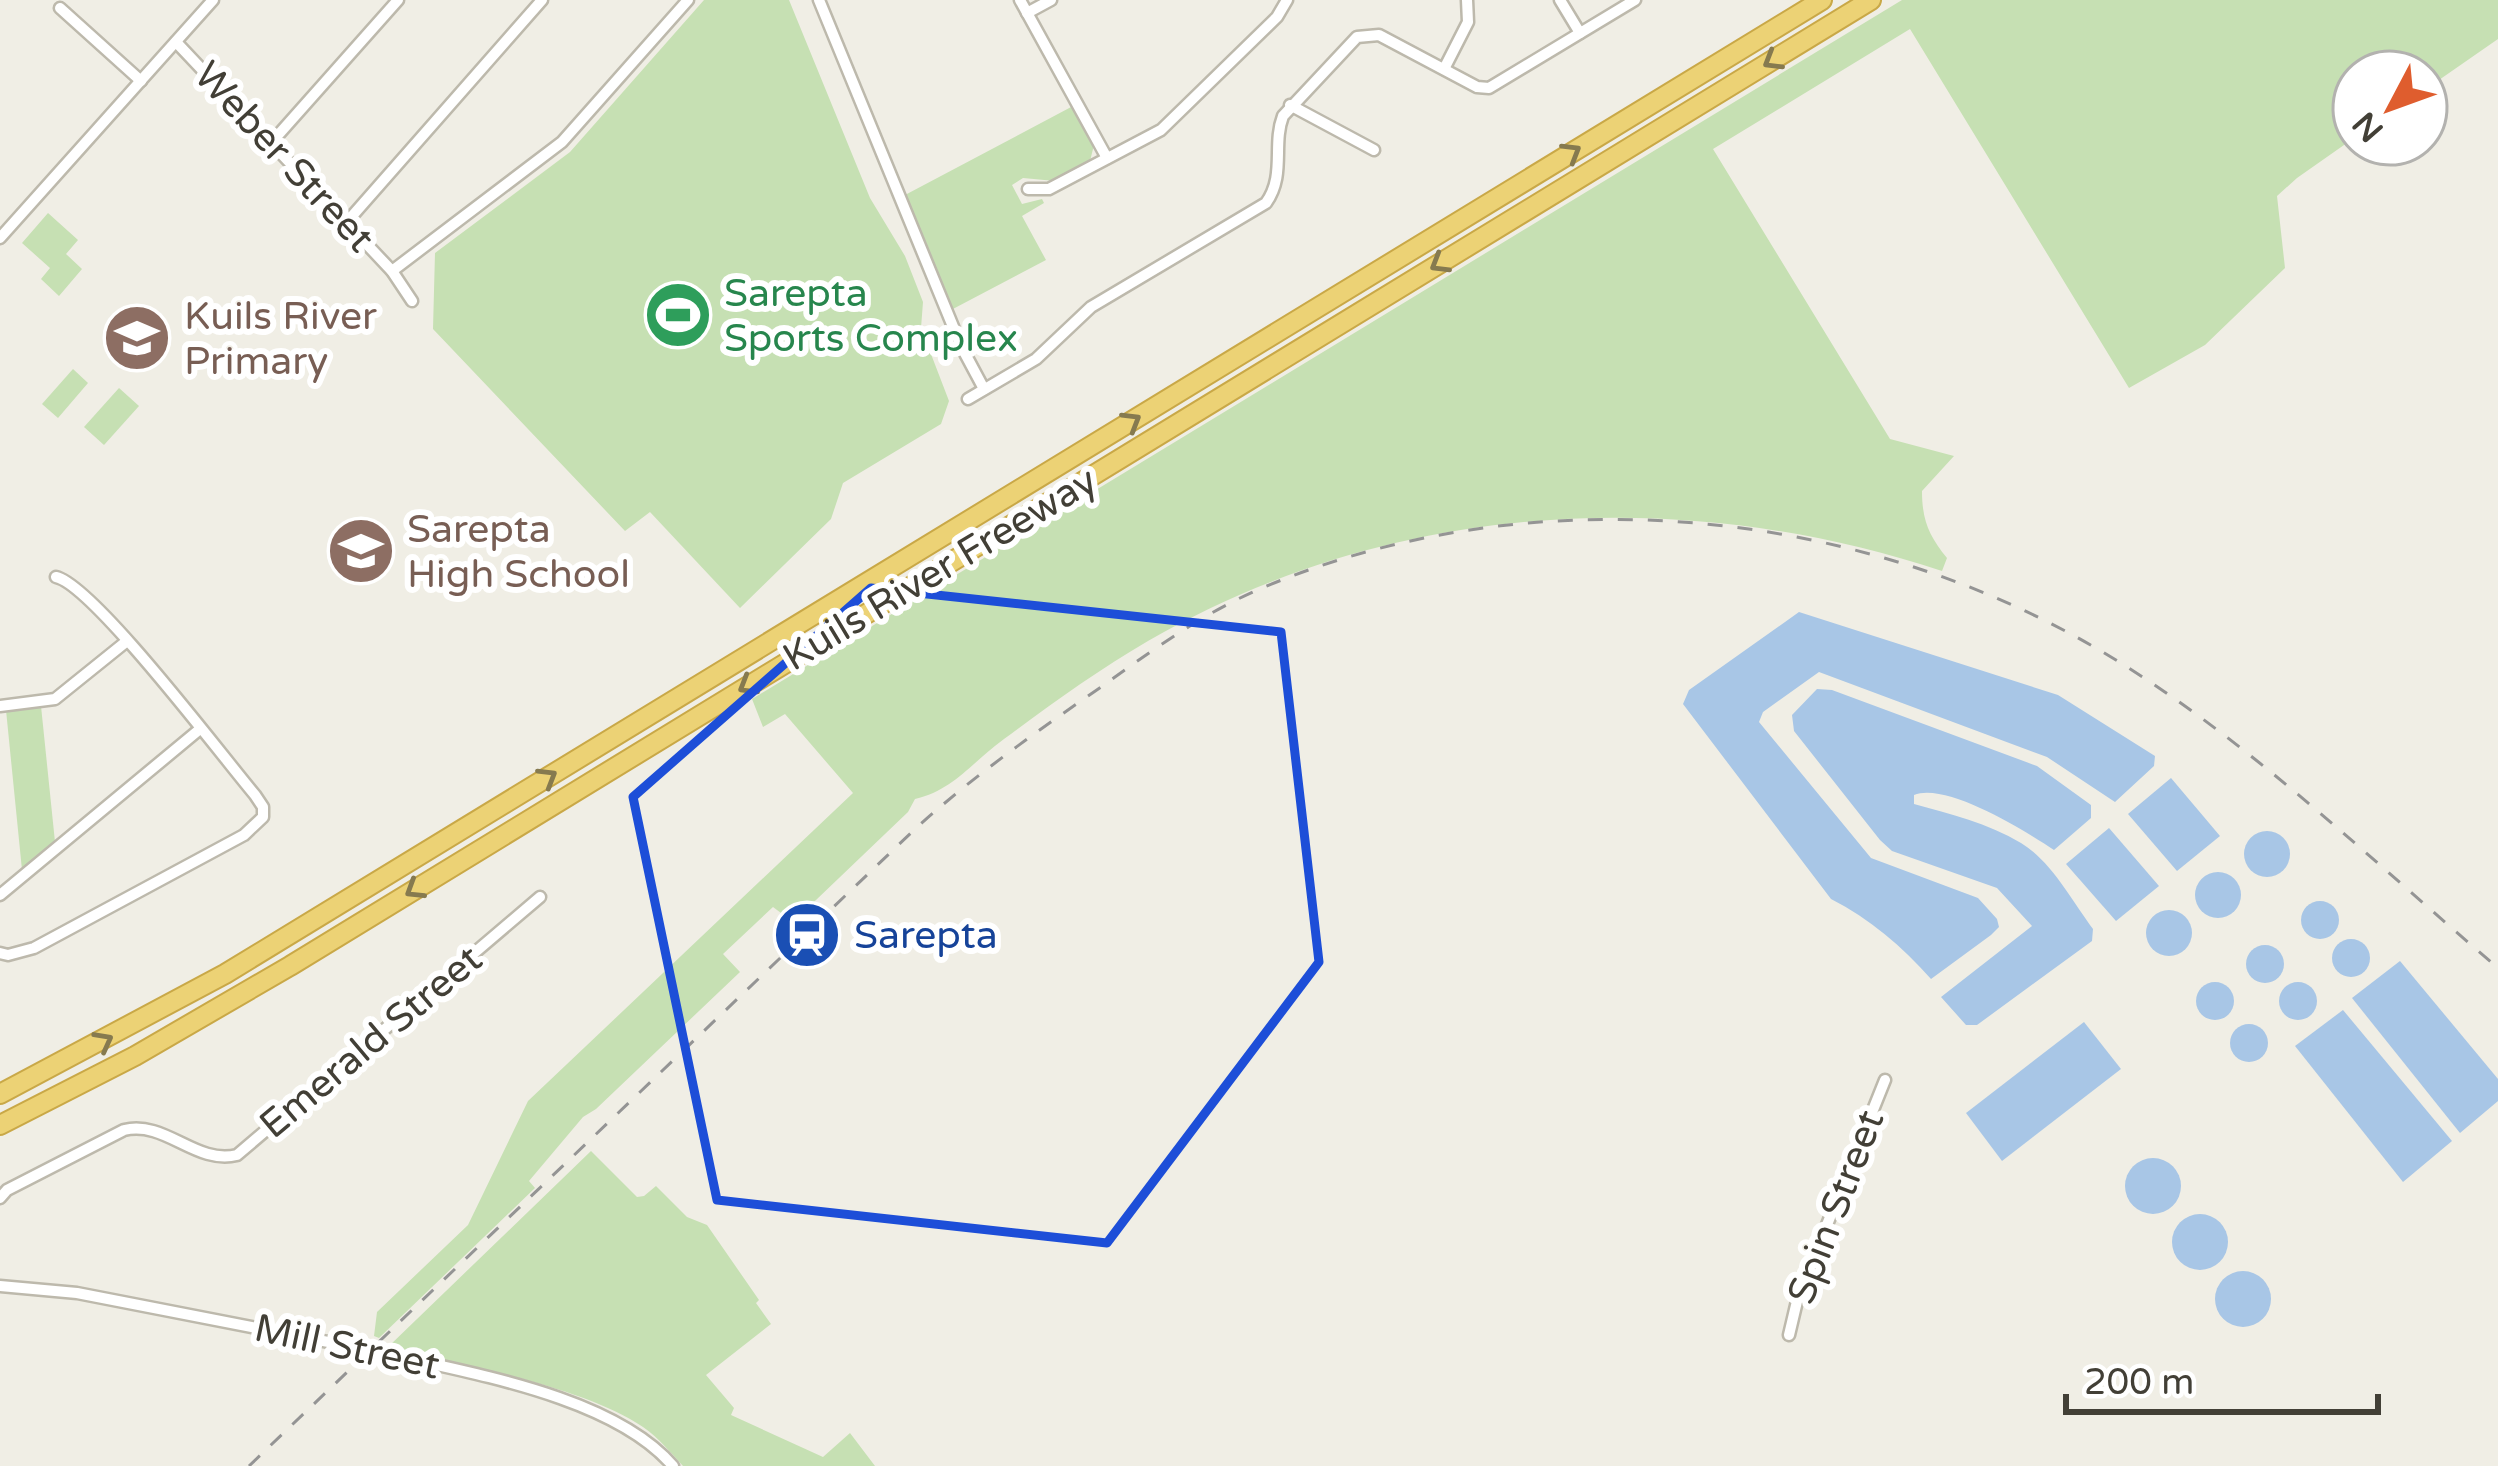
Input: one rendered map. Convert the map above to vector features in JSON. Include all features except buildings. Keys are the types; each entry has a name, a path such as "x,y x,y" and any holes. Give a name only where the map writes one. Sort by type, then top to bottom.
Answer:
{"highway":[{"name":"Kuils River Freeway","path":"0,1094 225,974 1822,0"},
{"name":"Kuils River Freeway","path":"0,1125 135,1056 290,966 1871,0"}],"street":[{"path":"0,238 209,5 194,0"},
{"path":"271,143 398,0"},
{"path":"346,223 542,0"},
{"path":"392,271 562,142 688,0"},
{"path":"819,0 961,346 984,389"},
{"path":"1020,0 1107,158"},
{"path":"1027,13 1052,0"},
{"path":"1028,189 1049,188 1167,125 1277,17 1287,0"},
{"path":"1444,69 1468,22 1467,0"},
{"path":"1560,0 1580,33"},
{"path":"968,399 1036,359 1091,307 1266,202 1278,176 1279,128 1290,105 1354,40 1366,33 1379,34 1477,87 1493,87 1635,0"},
{"path":"60,8 141,81"},
{"name":"Weber Street","path":"176,42 392,271 412,302"},
{"path":"1290,105 1374,150"},
{"path":"0,952 8,955 34,948 257,825 263,817 263,807 127,641 87,595 56,577"},
{"path":"0,706 55,699 127,641"},
{"path":"0,895 200,729"},
{"name":"Emerald Street","path":"0,1198 7,1190 138,1127 155,1129 214,1156 237,1155 540,897"},
{"name":"Spin Street","path":"1789,1335 1798,1297 1885,1080"},
{"name":"Mill Street","path":"0,1286 77,1293 388,1354 496,1381 609,1417 642,1436 673,1466"}],"highlighted area":[{"path":"871,588 1281,632 1319,962 1107,1243 717,1200 633,797"}],"green space":[{"name":"Sarepta Sports Complex","path":"704,0 789,0 870,198 905,256 923,302 921,328 949,401 941,424 843,483 831,519 740,608 650,512 625,531 433,329 435,253 570,152"},
{"path":"1902,0 2498,0 2498,39 2450,72 2450,48 2330,48 2330,155 2277,196 2285,268 2205,345 2129,388 1910,29 1713,149 1890,439 1954,456 1922,491 1928,527 1947,558 1942,571 1842,543 1741,526 1639,518 1537,521 1436,534 1337,559 1241,594 1129,652 1021,726 952,782 915,799 908,812 793,922 773,907 723,954 740,972 583,1117 529,1181 535,1188 379,1338 374,1336 377,1312 468,1225 528,1101 853,793 785,714 763,727 752,699"},
{"path":"1073,106 1094,145 1090,161 1055,181 1023,178 1012,185 1022,204 1042,199 1044,203 1022,216 1046,260 951,310 905,195"},
{"path":"48,213 78,240 66,254 82,269 59,296 41,279 50,268 22,243"},
{"path":"73,369 88,383 58,418 42,404"},
{"path":"119,388 139,406 104,445 84,427"},
{"path":"41,706 55,842 22,870 6,710"},
{"path":"591,1151 637,1197 656,1186 687,1217 707,1225 759,1300 756,1303 771,1324 706,1375 734,1408 731,1415 823,1457 850,1433 875,1466 683,1466 643,1427 588,1400 520,1378 388,1347"}],"water":[{"path":"1799,612 2058,695 2155,756 2154,766 2115,802 2047,757 1819,672 1763,712 1759,722 1871,858 1978,898 1997,919 1999,927 1991,935 1931,979 1885,934 1831,899 1683,704 1689,690"},
{"path":"1817,689 1832,690 2037,766 2091,805 2091,818 2054,850 1965,802 1946,795 1914,795 1914,804 1982,825 2032,851 2093,929 2092,941 1977,1025 1966,1025 1941,997 2032,926 1997,888 1892,851 1880,840 1794,731 1792,715"},
{"path":"2171,778 2220,836 2177,871 2128,814"},
{"path":"2109,828 2159,886 2116,921 2066,864"},
{"path":"2267,831 2283,838 2290,854 2283,870 2267,877 2251,870 2244,854 2251,838"},
{"path":"2218,872 2234,879 2241,895 2234,911 2218,918 2202,911 2195,895 2202,879"},
{"path":"2320,901 2333,907 2339,920 2333,933 2320,939 2307,933 2301,920 2307,907"},
{"path":"2169,910 2185,917 2192,933 2185,949 2169,956 2153,949 2146,933 2153,917"},
{"path":"2351,939 2364,945 2370,958 2364,971 2351,977 2338,971 2332,958 2338,945"},
{"path":"2265,945 2278,951 2284,964 2278,977 2265,983 2252,977 2246,964 2252,951"},
{"path":"2400,961 2498,1079 2498,1101 2460,1133 2352,998"},
{"path":"2215,982 2228,988 2234,1001 2228,1014 2215,1020 2202,1014 2196,1001 2202,988"},
{"path":"2298,982 2311,988 2317,1001 2311,1014 2298,1020 2285,1014 2279,1001 2285,988"},
{"path":"2343,1010 2452,1141 2403,1182 2295,1046"},
{"path":"2084,1022 2121,1069 2002,1161 1966,1113"},
{"path":"2249,1024 2262,1030 2268,1043 2262,1056 2249,1062 2236,1056 2230,1043 2236,1030"},
{"path":"2153,1158 2173,1166 2181,1186 2173,1206 2153,1214 2133,1206 2125,1186 2133,1166"},
{"path":"2200,1214 2220,1222 2228,1242 2220,1262 2200,1270 2180,1262 2172,1242 2180,1222"},
{"path":"2243,1271 2263,1279 2271,1299 2263,1319 2243,1327 2223,1319 2215,1299 2223,1279"}],"railway":[{"path":"249,1466 914,830 982,773 1195,623 1255,591 1357,554 1463,531 1572,520 1681,522 1789,536 1896,561 1998,599 2094,647 2147,680 2302,798 2498,968"}],"place":[{"name":"Sarepta Sports Complex","path":"678,315"},
{"name":"Kuils River Primary","path":"137,338"},
{"name":"Sarepta High School","path":"361,551"},
{"name":"Sarepta","path":"807,935"}]}
